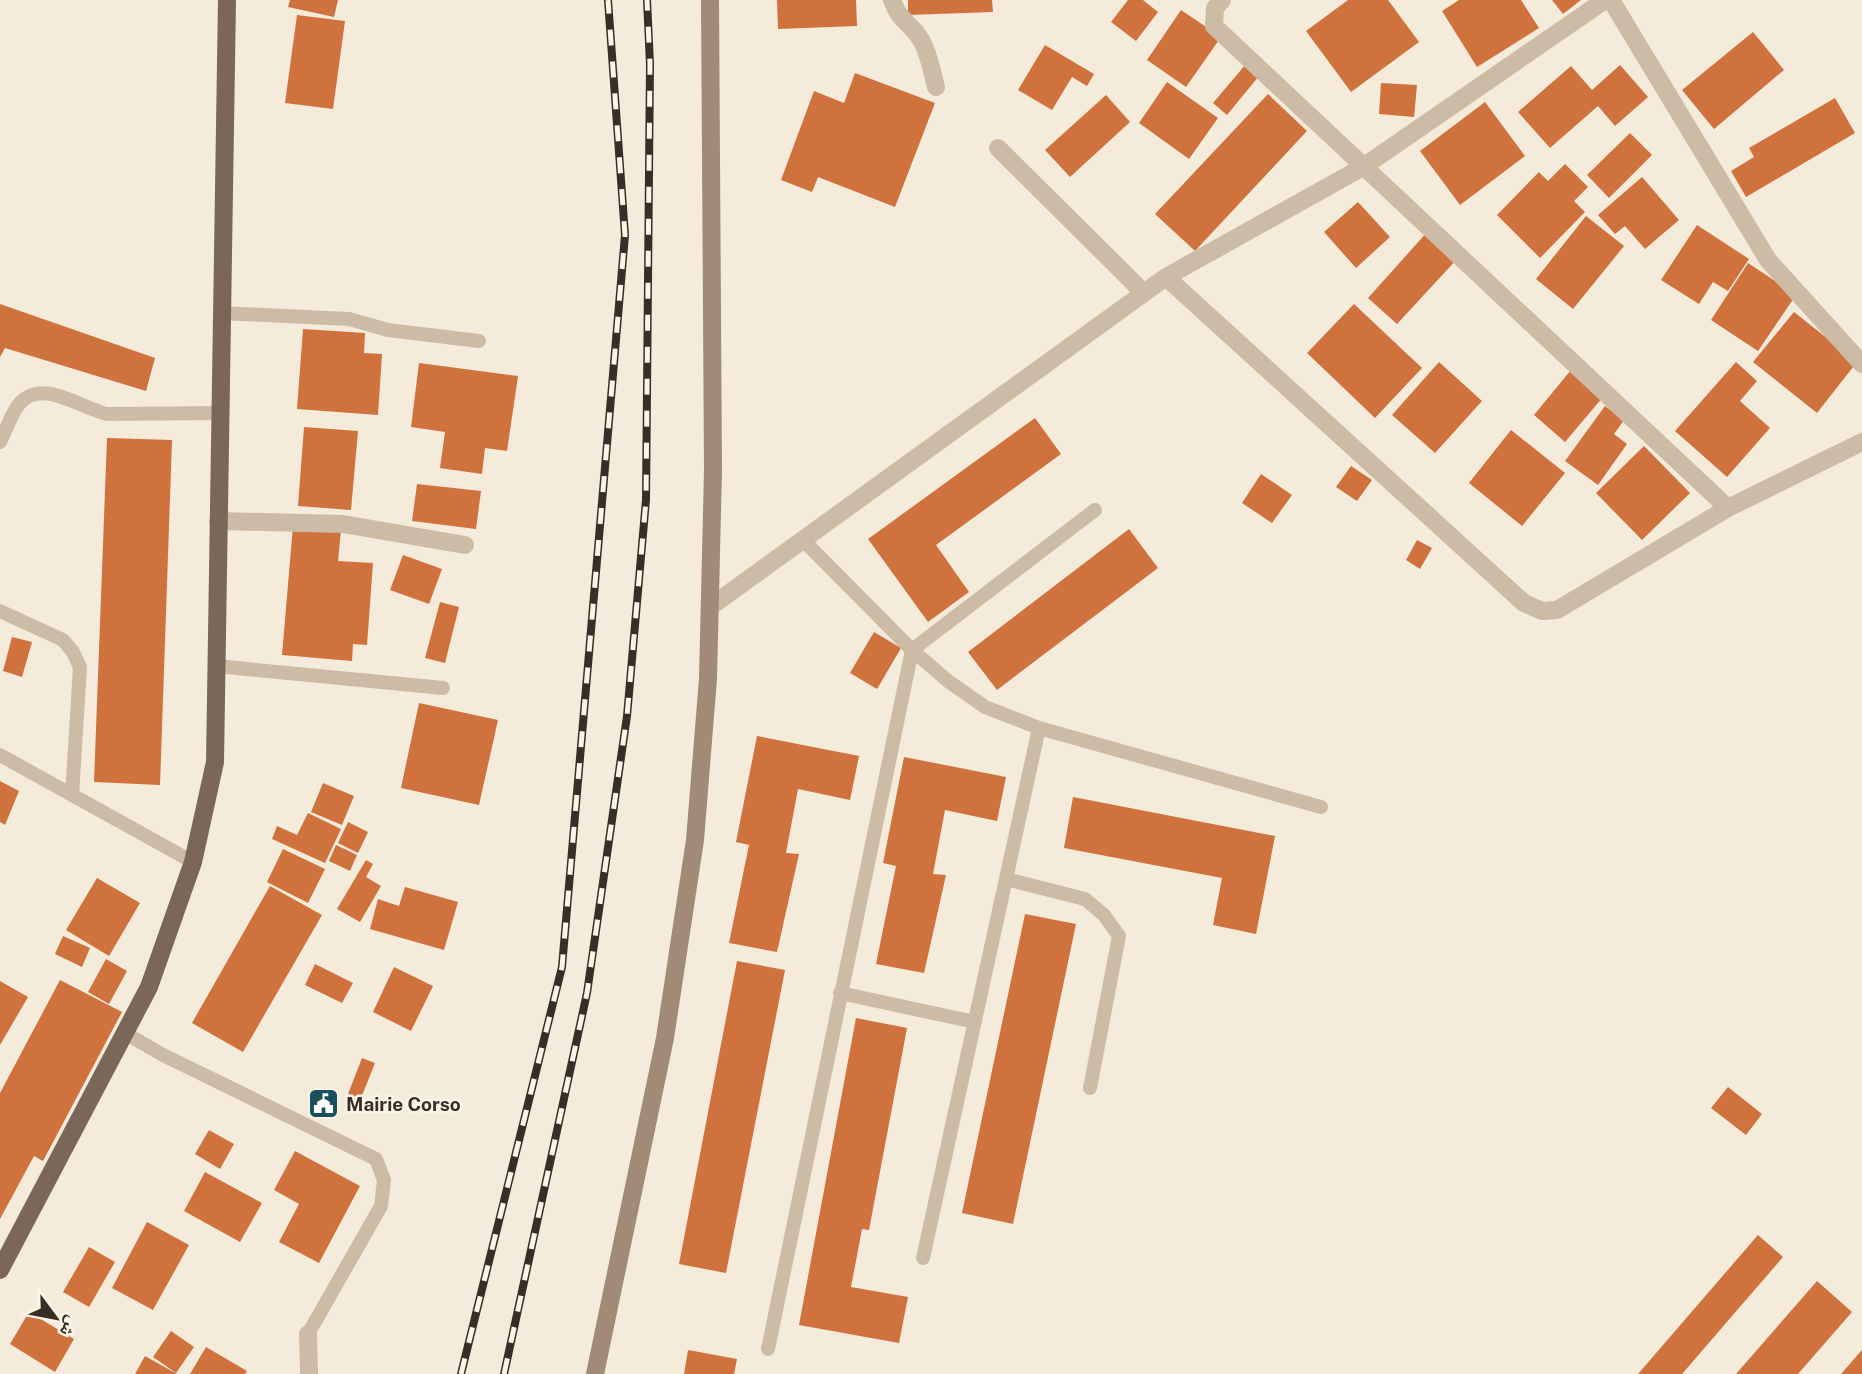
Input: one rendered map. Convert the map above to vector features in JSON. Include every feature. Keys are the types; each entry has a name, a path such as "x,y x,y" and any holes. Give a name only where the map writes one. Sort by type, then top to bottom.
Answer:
{"main road":[{"path":"0,1270 149,987 193,862 215,762 227,0"}],"street":[{"path":"595,1374 665,1038 695,839 708,679 713,470 710,0"},
{"path":"892,0 901,19 914,30 922,42 936,88"},
{"path":"1222,0 1215,8 1213,26 1728,508"},
{"path":"710,607 1166,277 1363,167 1605,0"},
{"path":"1611,0 1768,260 1862,364"},
{"path":"998,148 1144,293"},
{"path":"1166,277 1524,603 1542,611 1557,610 1728,508 1862,442"},
{"path":"218,521 343,524 465,545"},
{"path":"308,1334 309,1374"}],"lane":[{"path":"222,313 349,319 388,330 479,341"},
{"path":"0,442 20,403 35,393 50,392 90,410 107,414 220,413"},
{"path":"768,1349 912,650 1095,510"},
{"path":"803,540 912,650 948,681 985,707 1039,728 1321,807"},
{"path":"0,611 63,640 80,667 72,795"},
{"path":"216,666 443,688"},
{"path":"923,1258 1039,728"},
{"path":"0,755 193,862"},
{"path":"1006,879 1085,899 1104,915 1119,936 1090,1088"},
{"path":"840,993 975,1022"},
{"path":"125,1034 376,1159 384,1180 382,1206 308,1334"}],"building":[{"path":"290,0 338,0 334,17 288,7"},
{"path":"777,0 856,0 857,26 778,29"},
{"path":"908,0 992,0 993,12 908,15"},
{"path":"1128,0 1143,0 1158,12 1136,41 1111,22"},
{"path":"1348,0 1388,0 1419,42 1351,92 1306,31"},
{"path":"1459,0 1521,0 1539,28 1477,67 1442,11"},
{"path":"1552,0 1581,0 1563,14"},
{"path":"1181,10 1221,37 1186,87 1147,60"},
{"path":"297,15 345,21 333,109 285,103"},
{"path":"1753,32 1784,70 1714,129 1682,90"},
{"path":"1045,45 1094,74 1087,86 1072,77 1052,110 1018,90"},
{"path":"1246,64 1259,76 1227,115 1213,103"},
{"path":"1620,65 1648,97 1615,126 1598,106 1550,148 1518,112 1571,66 1592,90"},
{"path":"855,73 935,103 895,207 818,177 812,192 781,180 814,91 844,103"},
{"path":"1167,82 1218,118 1189,159 1139,123"},
{"path":"1381,83 1417,85 1414,117 1379,114"},
{"path":"1268,94 1307,131 1195,251 1155,214"},
{"path":"1106,95 1130,122 1070,177 1045,150"},
{"path":"1835,98 1855,133 1746,197 1731,171 1754,157 1749,148"},
{"path":"1485,102 1525,156 1460,205 1420,151"},
{"path":"1630,133 1652,155 1609,198 1587,175"},
{"path":"1565,164 1588,187 1574,201 1585,212 1540,258 1497,215 1539,172 1548,181"},
{"path":"1642,177 1679,220 1645,249 1625,226 1615,234 1598,215"},
{"path":"1358,202 1390,237 1356,268 1324,232"},
{"path":"1586,216 1624,246 1573,309 1536,279"},
{"path":"1697,225 1749,259 1728,291 1713,282 1699,304 1661,280"},
{"path":"1429,230 1459,257 1397,324 1368,298"},
{"path":"1748,263 1796,295 1758,351 1711,320"},
{"path":"0,304 155,358 146,391 5,348 0,357"},
{"path":"1354,304 1422,368 1375,418 1307,353"},
{"path":"1794,312 1857,362 1817,413 1753,362"},
{"path":"303,329 365,333 364,353 382,354 378,415 297,409"},
{"path":"1439,362 1482,401 1435,453 1392,415"},
{"path":"1736,362 1757,381 1740,401 1770,428 1727,477 1675,431"},
{"path":"419,363 518,376 507,451 485,448 482,474 440,468 445,432 411,427"},
{"path":"1571,370 1603,397 1565,442 1534,415"},
{"path":"1605,406 1624,420 1614,434 1627,444 1598,485 1565,461"},
{"path":"1035,418 1061,454 936,545 969,592 928,622 868,539"},
{"path":"304,427 358,431 351,510 298,506"},
{"path":"1511,430 1565,473 1522,526 1469,483"},
{"path":"107,438 172,440 160,785 94,782"},
{"path":"1644,446 1690,493 1642,540 1596,493"},
{"path":"1351,466 1372,480 1357,501 1336,487"},
{"path":"1261,474 1292,495 1272,523 1242,503"},
{"path":"417,484 481,491 476,529 412,521"},
{"path":"293,526 341,530 338,561 373,563 367,645 353,644 352,661 282,655"},
{"path":"1129,529 1158,568 997,690 968,652"},
{"path":"1417,540 1432,548 1420,569 1406,560"},
{"path":"403,555 442,569 429,604 390,590"},
{"path":"440,602 459,607 445,663 425,658"},
{"path":"874,632 901,648 877,689 850,673"},
{"path":"12,637 32,642 22,677 3,671"},
{"path":"419,703 498,720 479,805 401,788"},
{"path":"757,736 859,756 850,800 798,789 786,853 799,854 777,952 729,943 749,845 736,842"},
{"path":"904,757 1006,777 997,821 945,810 933,874 946,875 924,973 876,964 896,866 883,863"},
{"path":"0,781 19,791 5,825 0,822"},
{"path":"323,783 354,796 342,825 311,812"},
{"path":"1073,797 1275,836 1256,934 1213,925 1222,878 1064,848"},
{"path":"308,813 341,829 325,863 272,839 277,826 297,835"},
{"path":"348,822 368,832 358,853 338,843"},
{"path":"336,845 357,855 350,871 329,861"},
{"path":"283,849 325,869 308,903 267,882"},
{"path":"366,860 373,864 366,877 381,886 360,922 337,909"},
{"path":"97,878 140,903 109,956 66,930"},
{"path":"270,886 322,915 243,1052 192,1023"},
{"path":"405,887 458,902 444,950 370,929 378,899 399,906"},
{"path":"1025,914 1076,924 1013,1224 962,1213"},
{"path":"63,936 90,948 82,967 55,954"},
{"path":"106,959 127,971 109,1004 88,992"},
{"path":"737,961 785,970 726,1273 679,1264"},
{"path":"315,964 353,983 342,1003 305,985"},
{"path":"394,967 433,986 411,1031 373,1012"},
{"path":"60,980 122,1012 43,1161 34,1156 0,1219 0,1093"},
{"path":"0,981 28,997 0,1045"},
{"path":"856,1018 907,1028 869,1230 862,1229 851,1287 908,1297 899,1343 799,1325"},
{"path":"362,1058 375,1063 361,1098 348,1094"},
{"path":"1728,1087 1762,1114 1746,1135 1711,1108"},
{"path":"209,1130 234,1144 220,1169 195,1154"},
{"path":"295,1151 360,1186 319,1263 279,1242 299,1204 274,1190"},
{"path":"205,1172 262,1203 240,1242 184,1211"},
{"path":"147,1222 189,1245 153,1310 112,1288"},
{"path":"1758,1235 1783,1257 1682,1374 1638,1374"},
{"path":"89,1247 115,1262 89,1307 63,1292"},
{"path":"1817,1281 1852,1312 1798,1374 1736,1374"},
{"path":"29,1312 74,1339 55,1372 10,1344"},
{"path":"171,1331 194,1347 176,1373 153,1357"},
{"path":"206,1347 247,1371 245,1374 190,1374"},
{"path":"688,1350 737,1359 734,1374 684,1374"},
{"path":"1862,1350 1862,1374 1841,1374"},
{"path":"145,1356 177,1374 135,1374"}],"railway":[{"path":"461,1374 562,967 625,235 608,0"},
{"path":"504,1374 587,993 627,716 646,500 650,64 647,0"}],"place":[{"name":"Mairie Corso","path":"323,1104"}]}
